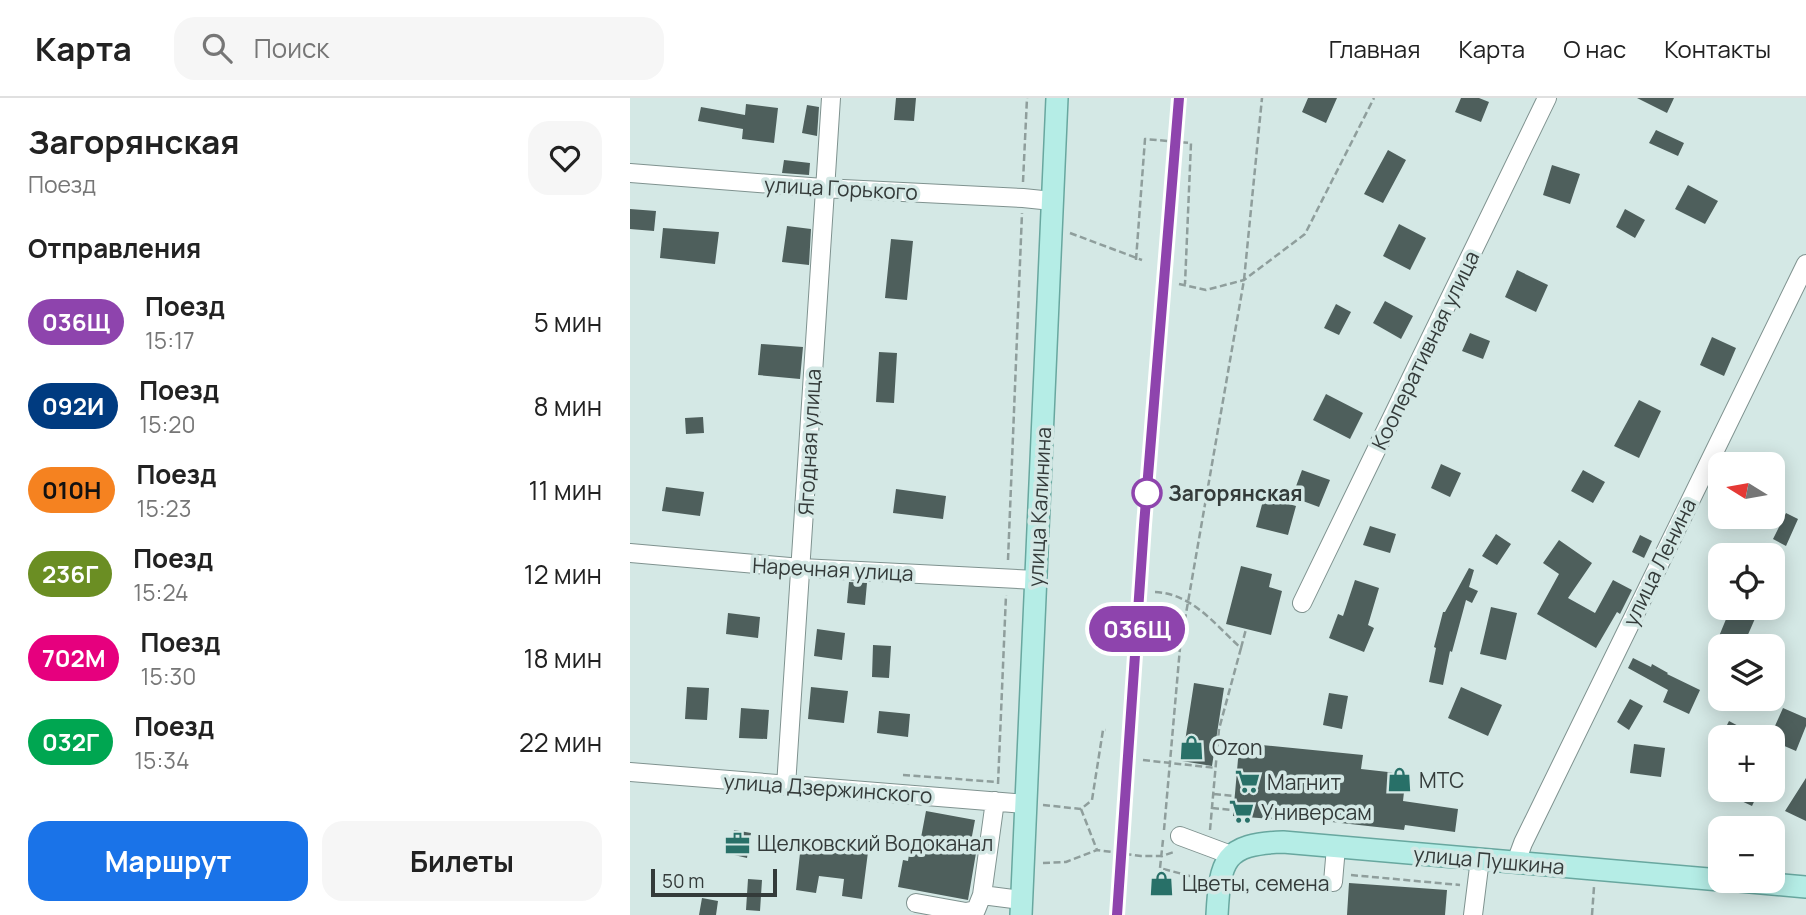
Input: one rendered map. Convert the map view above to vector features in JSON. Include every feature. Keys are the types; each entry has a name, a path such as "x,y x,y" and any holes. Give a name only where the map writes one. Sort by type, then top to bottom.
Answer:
{"main road":[{"name":"улица Калинина","path":"1021,907 1057,98"},
{"name":"улица Пушкина","path":"1231,855 1241,848 1257,843 1283,842 1708,879"},
{"path":"1217,915 1218,883 1222,868 1231,855"},
{"path":"1785,885 1806,887"}],"street":[{"name":"Ягодная улица","path":"786,786 802,568 823,188 831,98"},
{"name":"Кооперативная улица","path":"1302,603 1547,98"},
{"name":"улица Горького","path":"630,173 823,188 1052,201"},
{"name":"улица Ленина","path":"1516,862 1586,710 1806,264"},
{"name":"Наречная улица","path":"630,553 802,568 1036,580"},
{"name":"улица Дзержинского","path":"630,772 1026,804"},
{"path":"916,903 965,912 976,910 982,895 996,801"},
{"path":"1180,836 1231,855"},
{"path":"1334,878 1336,847"},
{"path":"1473,915 1480,859"},
{"path":"982,895 1021,907"}],"path":[{"path":"996,801 1027,98"},
{"path":"1218,883 1160,868 1180,648 1244,280 1262,98"},
{"path":"1179,284 1206,290 1244,280 1305,234 1374,98"},
{"path":"1136,260 1145,139 1191,143 1185,284"},
{"path":"1021,229 1064,231 1142,260"},
{"path":"1155,592 1171,593 1189,600 1241,648"},
{"path":"1210,830 1219,729 1246,629"},
{"path":"1026,804 1081,809 1092,800 1103,730 1106,730"},
{"path":"1143,761 1216,768"},
{"path":"1213,794 1235,796"},
{"path":"1212,808 1233,810"},
{"path":"1081,809 1097,850"},
{"path":"1023,864 1066,862 1097,850 1141,856"},
{"path":"1334,878 1476,886"},
{"path":"1592,915 1594,882"}],"building":[{"path":"896,98 916,98 914,121 894,120"},
{"path":"1308,98 1337,98 1326,123 1302,112"},
{"path":"1461,98 1479,98 1489,102 1481,122 1455,112"},
{"path":"1637,98 1674,98 1667,113"},
{"path":"746,104 778,108 774,143 742,139 743,129 698,121 701,107 745,115"},
{"path":"807,105 819,107 817,136 802,133"},
{"path":"1656,130 1684,143 1678,156 1649,143"},
{"path":"1388,150 1406,160 1383,203 1364,194"},
{"path":"784,160 810,163 809,175 782,173"},
{"path":"1552,165 1580,174 1570,204 1543,195"},
{"path":"1688,185 1718,201 1705,224 1675,209"},
{"path":"630,209 656,211 654,231 630,229"},
{"path":"1625,209 1645,220 1635,238 1616,227"},
{"path":"1399,224 1426,238 1410,270 1383,256"},
{"path":"787,226 811,229 809,265 782,262"},
{"path":"663,228 719,232 715,264 660,258"},
{"path":"891,239 913,241 907,300 885,298"},
{"path":"1517,270 1548,285 1536,312 1505,297"},
{"path":"1385,301 1413,316 1401,339 1373,323"},
{"path":"1336,304 1351,312 1339,335 1324,328"},
{"path":"1470,333 1490,341 1483,359 1462,351"},
{"path":"1712,337 1736,348 1724,376 1700,365"},
{"path":"761,344 803,347 800,379 758,375"},
{"path":"879,352 897,353 894,403 876,402"},
{"path":"1326,394 1363,413 1350,439 1313,420"},
{"path":"1639,400 1661,411 1639,458 1614,446"},
{"path":"703,417 704,433 686,434 685,418"},
{"path":"1441,464 1461,473 1450,497 1431,488"},
{"path":"1302,470 1330,480 1319,507 1292,497"},
{"path":"1583,470 1605,482 1593,503 1571,491"},
{"path":"666,487 704,492 700,516 662,511"},
{"path":"896,489 946,496 943,519 893,513"},
{"path":"1264,497 1296,506 1288,535 1256,527"},
{"path":"1786,513 1798,519 1786,546 1785,543 1773,539 1778,529 1785,529"},
{"path":"1370,526 1396,534 1390,553 1363,545"},
{"path":"1496,534 1511,544 1497,565 1482,556"},
{"path":"1640,535 1652,541 1644,558 1632,552"},
{"path":"1559,540 1592,563 1568,598 1595,613 1613,580 1632,590 1620,614 1617,612 1596,648 1537,614 1559,574 1543,563"},
{"path":"1241,566 1272,574 1269,587 1282,591 1271,635 1226,624"},
{"path":"1469,568 1474,570 1469,587 1478,591 1472,603 1466,600 1452,652 1450,651 1443,685 1429,682 1443,612"},
{"path":"1355,580 1379,588 1368,625 1374,628 1364,652 1329,638 1338,614 1343,616"},
{"path":"849,582 867,583 865,605 847,603"},
{"path":"1491,607 1517,613 1506,660 1480,654"},
{"path":"728,613 760,617 758,638 726,634"},
{"path":"1726,620 1754,620 1748,634 1720,634"},
{"path":"817,629 845,633 842,660 814,656"},
{"path":"873,645 891,646 889,678 872,677"},
{"path":"1633,658 1651,667 1652,664 1700,690 1689,714 1663,702 1668,690 1628,668"},
{"path":"1194,683 1224,688 1212,766 1182,761"},
{"path":"687,687 709,688 707,720 685,719"},
{"path":"811,687 848,691 844,723 808,719"},
{"path":"1461,687 1502,705 1488,736 1448,718"},
{"path":"1329,693 1348,696 1342,729 1323,725"},
{"path":"1630,699 1643,706 1629,730 1617,722"},
{"path":"741,708 769,710 767,739 739,738"},
{"path":"1785,709 1806,718 1806,726 1796,751 1785,746 1785,725 1775,725"},
{"path":"879,711 910,714 908,737 877,733"},
{"path":"1251,744 1363,755 1361,769 1406,774 1403,801 1458,809 1455,832 1405,825 1404,830 1287,817 1287,820 1233,816 1239,748 1251,748"},
{"path":"1634,744 1665,748 1661,777 1630,773"},
{"path":"1806,778 1806,821 1785,811"},
{"path":"926,811 975,820 969,852 976,853 968,900 898,887 903,860 908,861 911,841 920,843"},
{"path":"734,830 751,833 747,858 730,854"},
{"path":"801,844 868,852 862,899 842,896 844,879 819,876 816,893 796,890"},
{"path":"748,879 762,880 760,911 746,910"},
{"path":"1349,883 1447,890 1445,915 1347,915"},
{"path":"702,898 718,901 716,915 699,915"}],"railway":[{"path":"1117,915 1179,98"}],"train":[{"name":"036Щ","path":"1117,915 1144,525 1179,98"}],"place":[{"name":"Загорянская","path":"1147,493"},
{"name":"Ozon","path":"1192,747"},
{"name":"МТС","path":"1399,780"},
{"name":"Магнит","path":"1247,782"},
{"name":"Универсам","path":"1241,812"},
{"name":"Щелковский Водоканал","path":"737,843"},
{"name":"Цветы, семена","path":"1162,883"}]}
